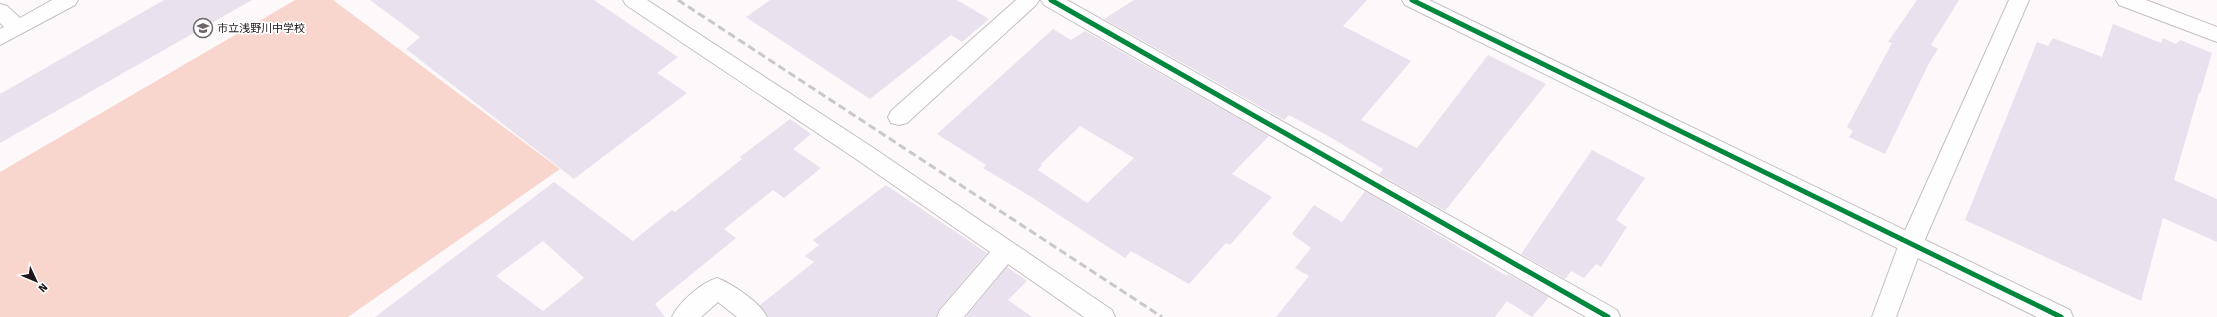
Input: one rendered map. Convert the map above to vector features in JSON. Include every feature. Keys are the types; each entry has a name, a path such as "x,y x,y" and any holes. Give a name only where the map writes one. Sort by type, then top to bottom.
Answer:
{"street":[{"path":"0,38 68,0"},
{"path":"633,0 864,153 1103,317"},
{"path":"899,117 1030,0"},
{"path":"1051,0 1608,317"},
{"path":"1412,0 2061,317"},
{"path":"1884,317 1911,244 2019,0"},
{"path":"2126,0 2217,35"},
{"path":"0,11 18,28"},
{"path":"949,317 1006,250"},
{"path":"684,317 717,288 755,317"}],"shaded area":[{"path":"295,0 333,0 560,169 348,317 0,317 0,172"}],"building":[{"path":"164,0 252,0 0,143 0,94"},
{"path":"370,0 594,0 678,57 657,73 687,93 574,179 406,49 420,37"},
{"path":"770,0 957,0 989,19 962,42 951,35 870,99 746,17"},
{"path":"1134,0 1367,0 1343,26 1411,61 1361,120 1417,148 1488,55 1546,84 1445,211 1379,174 1383,169 1330,137 1289,115 1284,120 1104,19"},
{"path":"1917,0 1959,0 1931,45 1938,49 1929,63 1885,154 1849,137 1853,131 1847,127 1892,43 1888,42"},
{"path":"2113,24 2161,43 2163,38 2176,44 2180,40 2212,53 2174,180 2217,199 2217,242 2163,218 2141,301 1965,220 2037,42 2048,46 2053,38 2102,57"},
{"path":"1053,29 1071,40 1085,31 1269,136 1232,174 1272,197 1230,245 1226,243 1189,284 1131,251 1125,258 1033,198 983,168 986,165 937,134","holes":["1080,126 1134,158 1087,203 1038,170 1042,165 1041,164"]},
{"path":"790,119 811,134 793,149 821,168 784,198 773,190 724,229 736,238 655,304 665,317 375,317 554,182 633,241 672,210 675,212 742,159 740,157","holes":["543,241 584,278 543,311 496,276"]},
{"path":"1592,150 1645,178 1616,220 1627,227 1601,267 1596,264 1584,278 1571,271 1565,279 1521,254"},
{"path":"886,185 987,253 939,309 936,317 768,317 760,305 814,262 805,256 819,245 813,240"},
{"path":"1365,191 1507,276 1508,274 1549,297 1532,317 1507,301 1495,317 1276,317 1309,276 1295,268 1311,248 1292,234 1314,205 1342,222"},
{"path":"1007,267 1027,281 1008,300 1032,317 966,317"}],"railway":[{"path":"678,0 1162,317"}],"cycle path":[{"path":"1051,0 1608,317"},
{"path":"1412,0 2061,317"}],"place":[{"name":"市立浅野川中学校","path":"203,28"}]}
